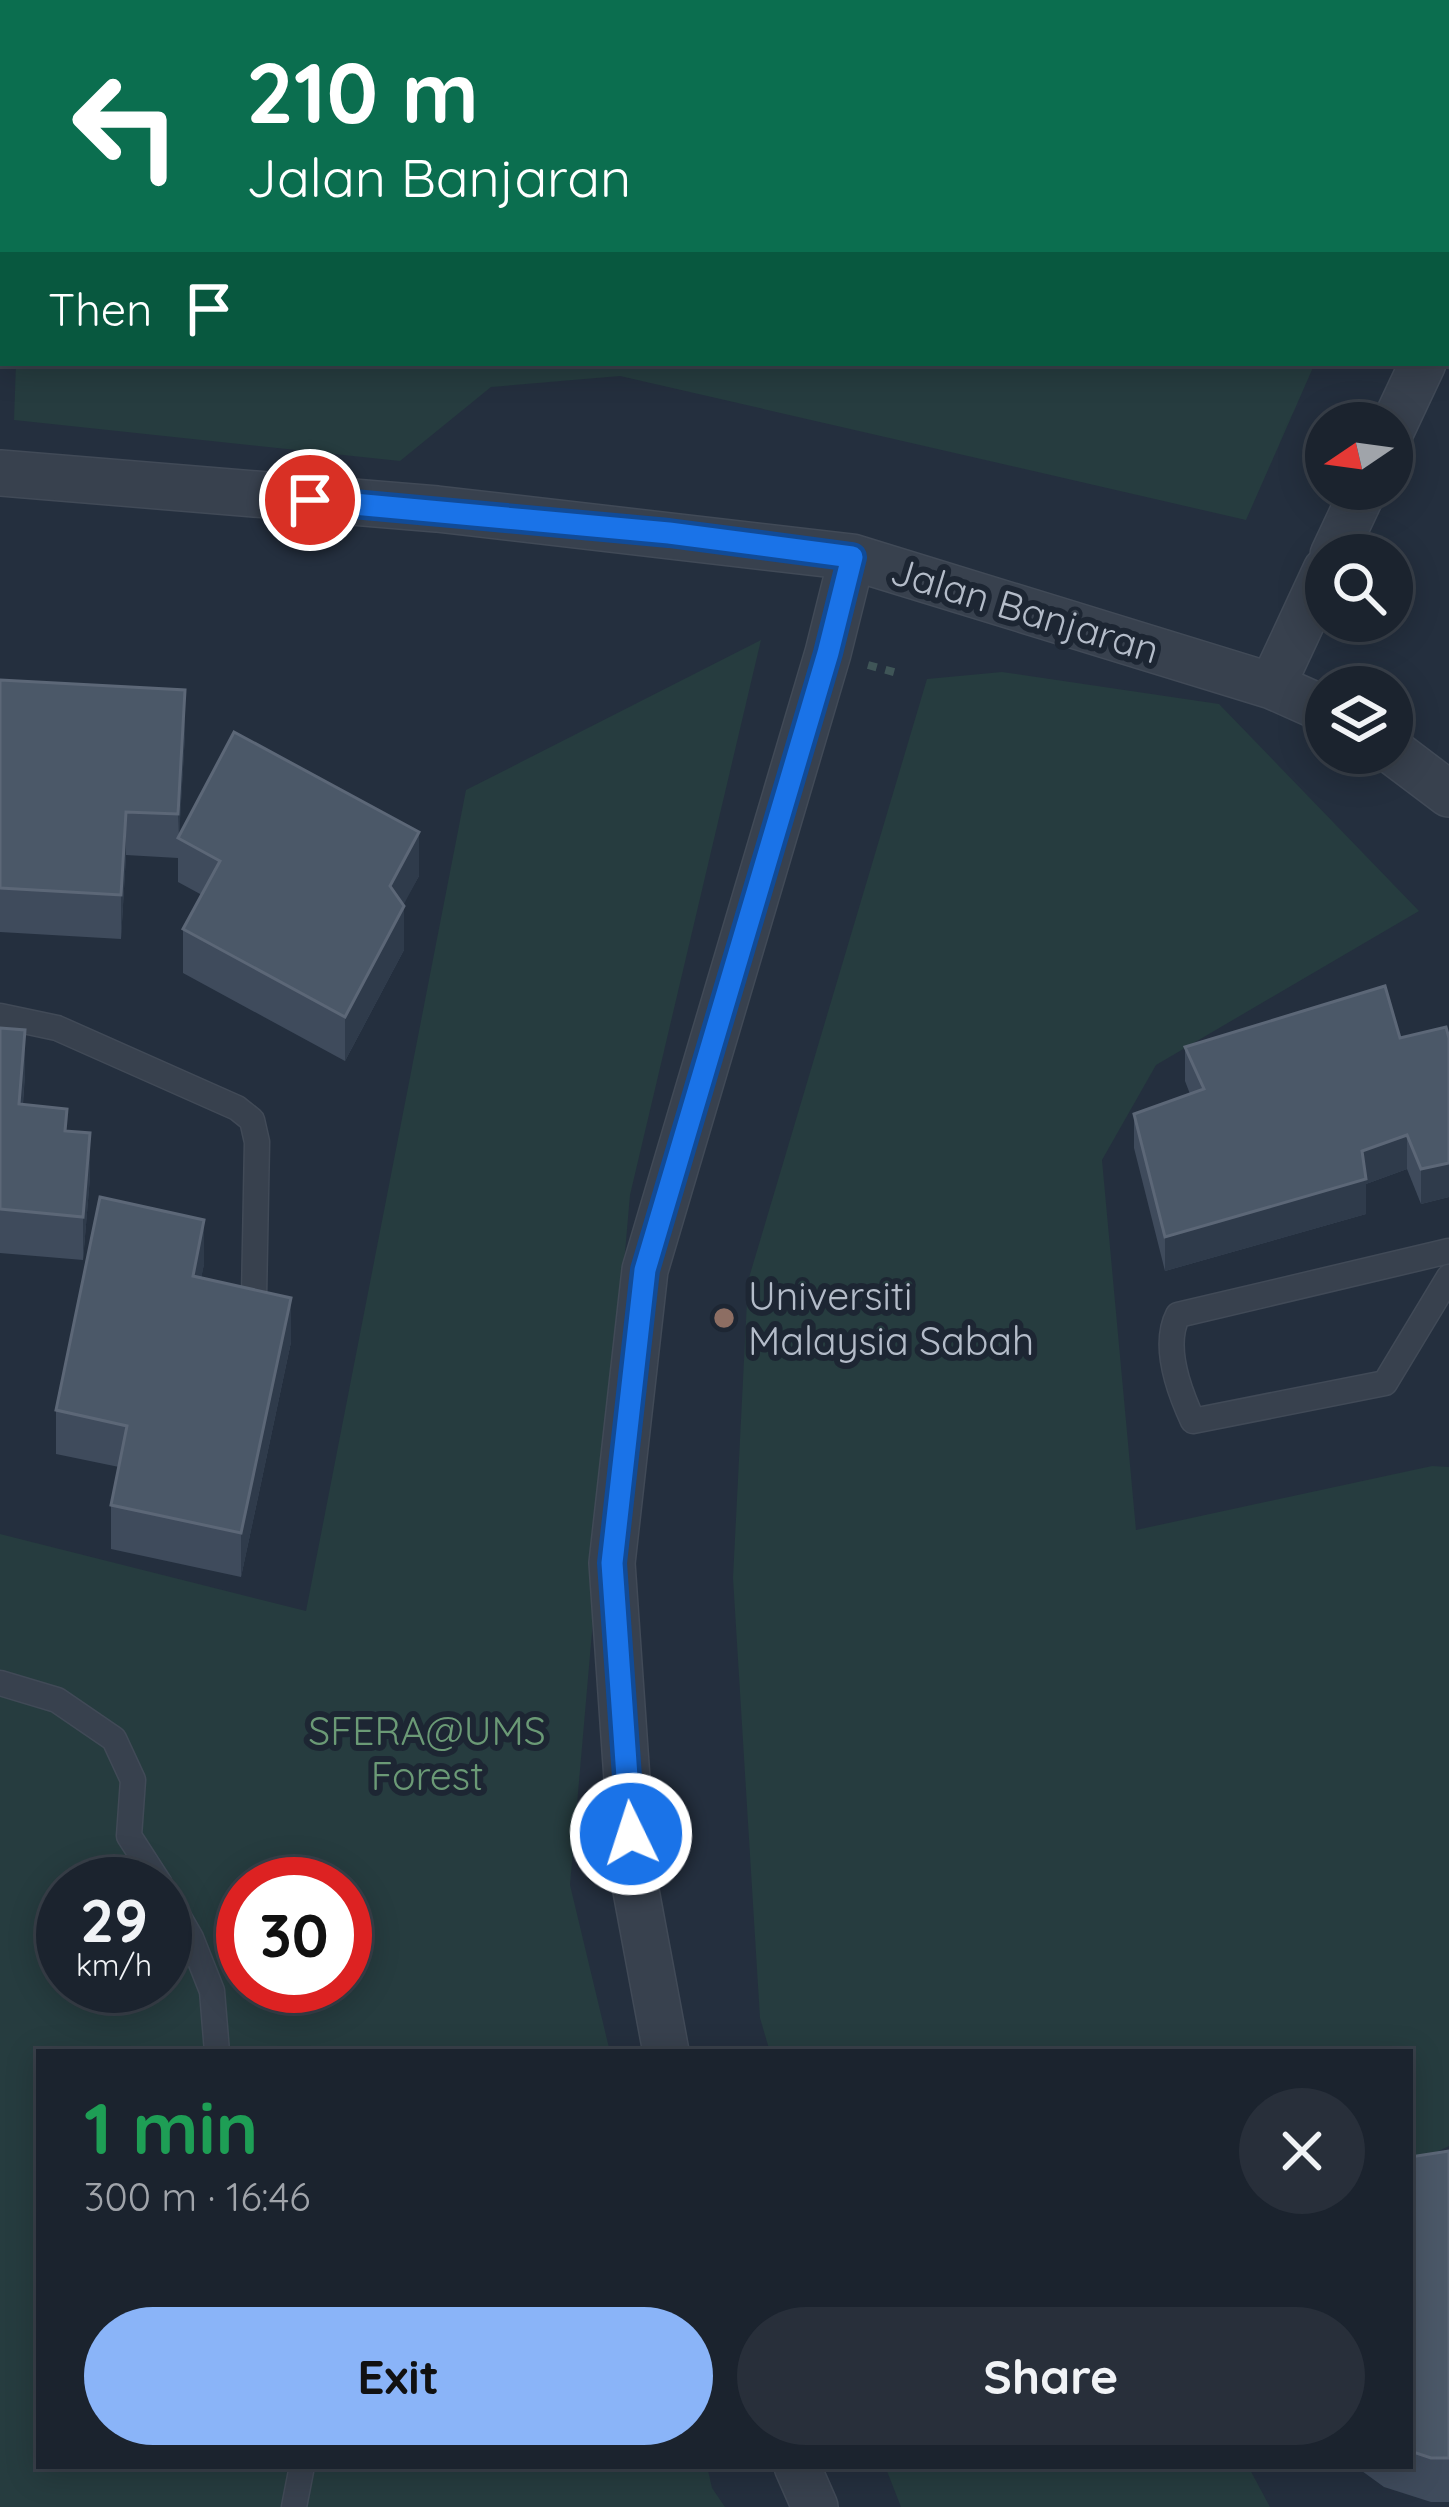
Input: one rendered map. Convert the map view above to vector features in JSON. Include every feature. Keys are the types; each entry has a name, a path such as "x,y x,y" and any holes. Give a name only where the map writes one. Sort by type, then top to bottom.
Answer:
{"street":[{"path":"1405,402 1422,366"},
{"name":"Jalan Banjaran","path":"0,473 437,509 852,557 1272,686 1305,701"},
{"path":"665,2049 634,1880 612,1563 645,1270 828,653 852,557"},
{"path":"1272,686 1305,615"},
{"path":"1413,767 1449,794"},
{"path":"798,2469 815,2507"}],"lane":[{"path":"0,1016 57,1028 182,1081 252,1120 257,1142 254,1297"},
{"path":"1449,1251 1178,1315 1170,1330 1178,1390 1192,1421 1211,1421 1385,1383 1449,1277"},
{"path":"0,1683 57,1700 114,1739 134,1780 129,1836 143,1857"},
{"path":"192,1941 212,1991 217,2049"},
{"path":"294,2507 301,2469"}],"green space":[{"path":"16,366 1314,366 1246,520 620,376 491,387 400,461 14,420"},
{"name":"SFERA@UMS Forest","path":"761,640 630,1195 570,1885 609,2049 36,2049 36,2469 708,2469 712,2488 725,2507 0,2507 0,1534 306,1611 466,790"},
{"path":"1002,672 1219,704 1419,911 1156,1065 1102,1160 1136,1530 1432,1466 1449,1467 1449,2146 1413,2164 1413,2049 769,2049 760,2018 733,1578 748,1281 927,679"},
{"path":"886,2469 1250,2469 1270,2507 901,2507"}],"building":[{"path":"0,680 185,690 178,814 126,812 121,895 0,888"},
{"path":"234,732 419,832 390,886 404,906 345,1017 183,929 220,861 178,838"},
{"path":"1385,986 1400,1038 1446,1027 1449,1163 1421,1169 1407,1135 1362,1151 1366,1179 1165,1237 1134,1114 1204,1089 1185,1047"},
{"path":"0,1028 25,1030 19,1104 67,1109 65,1131 90,1133 83,1217 0,1209"},
{"path":"100,1197 204,1220 193,1276 291,1298 241,1533 111,1505 127,1426 56,1410"},
{"path":"1449,2151 1449,2458 1413,2452 1413,2157"}],"place":[{"name":"Universiti Malaysia Sabah","path":"724,1318"}],"route":[{"path":"310,500 669,533 852,557 828,653 645,1270 612,1563 631,1834"}]}
